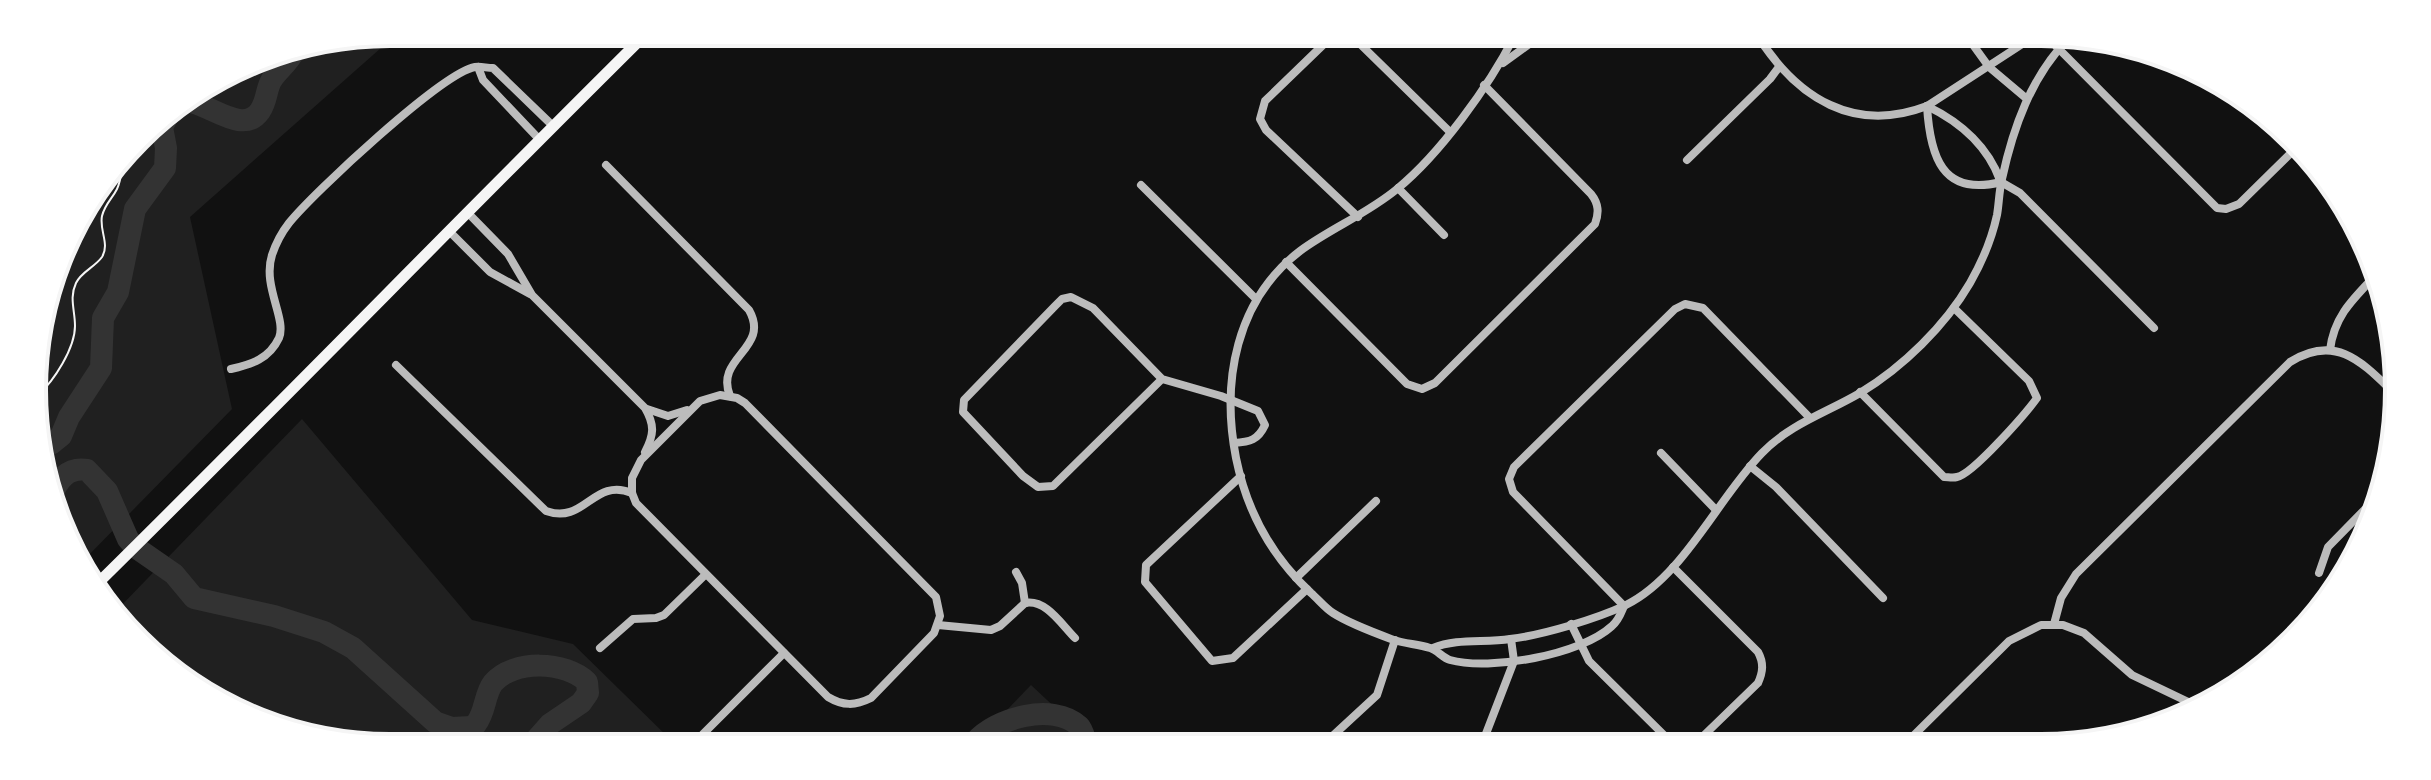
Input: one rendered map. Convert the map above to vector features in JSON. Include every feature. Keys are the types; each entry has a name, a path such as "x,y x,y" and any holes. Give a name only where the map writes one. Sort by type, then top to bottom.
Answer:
{"main road":[{"path":"102,579 634,46"}],"street":[{"path":"1322,46 1267,99 1260,119 1266,130 1358,217"},
{"path":"1362,46 1450,132"},
{"path":"1509,46 1450,132 1398,188 1358,217 1315,241 1268,280 1256,299 1236,346 1231,402 1234,443 1255,518 1271,549 1333,613 1395,640 1433,648 1449,659 1514,661 1551,654 1580,644 1612,627 1624,606"},
{"path":"1499,65 1526,46"},
{"path":"1765,46 1779,67 1804,91 1839,110 1886,117 1927,106 2020,46"},
{"path":"1974,46 1989,67 2027,99"},
{"path":"2056,47 2217,208 2226,209 2239,204 2290,153"},
{"path":"1433,648 1447,642 1511,639 1571,624 1624,606 1652,588 1673,567 1750,466 1779,437 1897,368 1954,308 1974,276 1997,216 2001,182 2014,133 2027,99 2060,47"},
{"path":"231,369 257,362 268,355 281,333 280,317 272,299 269,269 273,251 290,221 400,118 440,86 473,67 493,68 552,125"},
{"path":"478,67 483,80 539,139"},
{"path":"1687,160 1779,67"},
{"path":"1286,262 1407,384 1422,389 1435,383 1595,224 1598,216 1597,204 1591,194 1484,85"},
{"path":"1927,106 1958,124 1980,145 1993,160 2001,182"},
{"path":"1927,106 1929,135 1944,171 1967,186 2001,182 2020,193 2154,328"},
{"path":"606,165 753,317 751,341 729,368 726,378 730,396"},
{"path":"1141,185 1256,299"},
{"path":"1398,188 1444,235"},
{"path":"468,213 508,254 532,295 645,408 668,416 692,408"},
{"path":"449,231 490,272 532,295"},
{"path":"2330,350 2341,313 2368,283"},
{"path":"1162,379 1053,486 1038,487 1023,476 963,412 964,400 978,383 1062,299 1071,297 1093,308 1162,379 1221,396 1258,411 1265,425 1260,436 1249,442 1234,443"},
{"path":"1624,606 1513,492 1509,479 1514,467 1675,309 1685,304 1703,308 1809,417"},
{"path":"1860,392 1944,477 1959,477 1973,466 2025,416 2037,398 2029,381 1954,308"},
{"path":"2054,624 2061,598 2076,574 2290,362 2307,353 2330,350 2348,354 2364,363 2385,384"},
{"path":"396,365 546,511 565,515 613,488 632,493"},
{"path":"641,460 692,408 708,397 730,396 745,403 931,590 939,606 938,625 930,639 871,698 844,704 828,697 640,510 632,493 632,478 653,432 645,408"},
{"path":"1661,453 1716,510"},
{"path":"1750,466 1776,487 1883,598"},
{"path":"1241,476 1146,565 1145,582 1212,661 1233,658 1307,589"},
{"path":"1296,578 1376,501"},
{"path":"2319,573 2328,547 2363,511"},
{"path":"1673,567 1758,652 1763,663 1758,683 1705,734"},
{"path":"1016,572 1022,583 1025,603"},
{"path":"600,648 633,619 664,615 705,575"},
{"path":"938,625 991,630 1000,626 1025,603 1035,602 1042,605 1075,638"},
{"path":"1571,624 1589,661 1663,734"},
{"path":"1915,734 2009,641 2034,627 2054,624 2084,633 2132,675 2187,702"},
{"path":"1486,734 1514,661 1511,639"},
{"path":"1335,734 1377,695 1395,640"},
{"path":"703,734 784,653"}],"path":[{"path":"46,386 72,343 75,327 72,297 77,280 103,257 106,243 101,232 101,218 107,200 117,190 120,177"}],"shaded area":[{"path":"383,46 190,217 232,409 88,555 64,501 53,457 47,412 49,345 58,301 72,258 92,218 131,163 163,131 199,104 238,81 279,64 345,49"},
{"path":"302,419 472,620 573,644 665,734 390,734 345,731 301,722 238,699 199,676 163,649 122,605"},
{"path":"1031,685 1083,734 984,734"}],"waterway":[{"path":"198,104 235,119 253,118 262,107 271,81 286,62"},
{"path":"51,444 61,436 69,417 101,368 103,318 118,292 135,209 165,168 163,131"},
{"path":"59,482 69,473 87,470 107,491 128,539 174,574 194,598 274,616 324,632 353,648 435,722 452,728 476,724 493,683 513,670 540,666 578,675 587,682 588,693 581,703 550,724 541,734"},
{"path":"983,734 1010,720 1040,714 1068,719 1083,734"}]}
